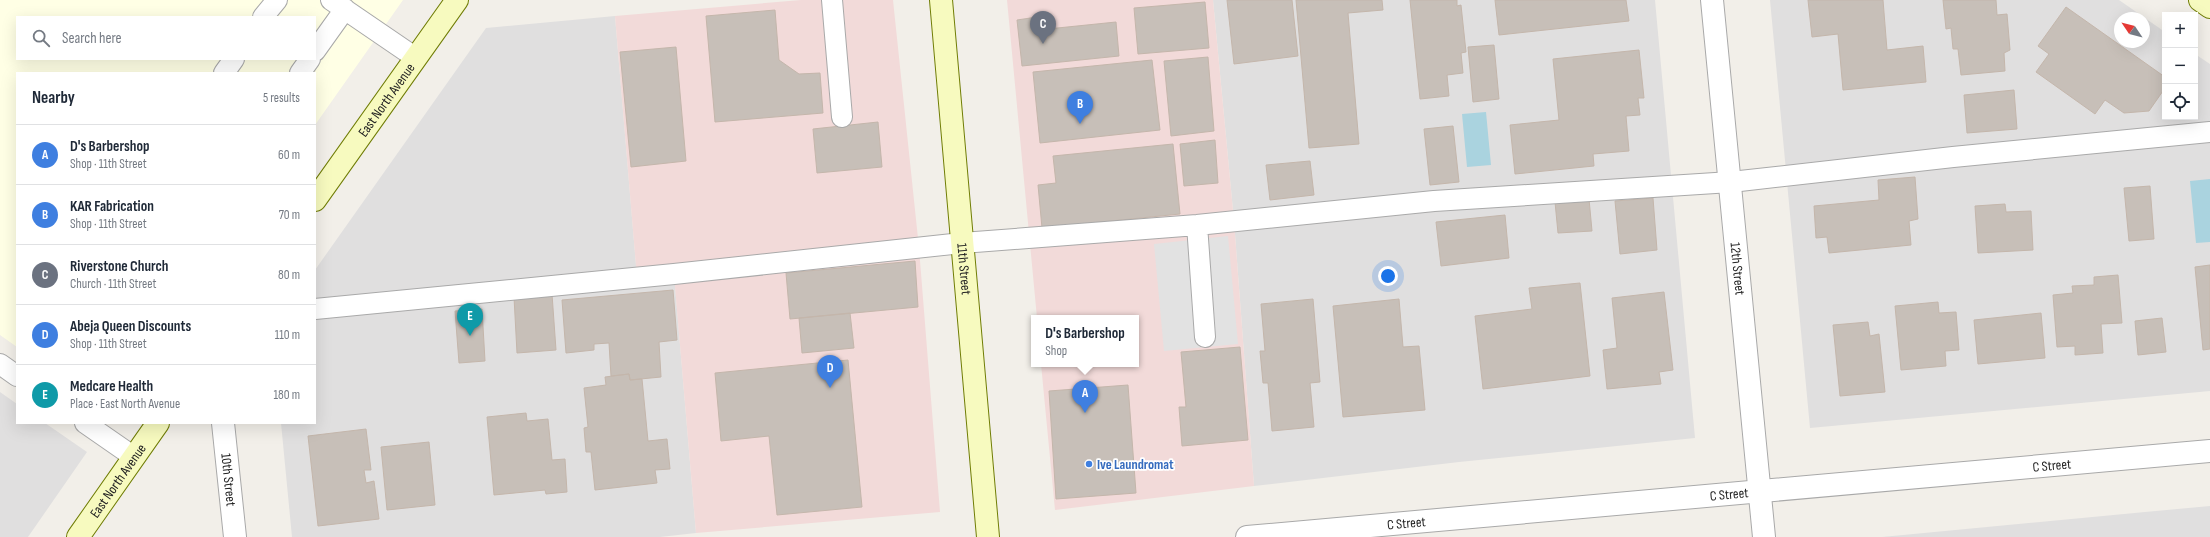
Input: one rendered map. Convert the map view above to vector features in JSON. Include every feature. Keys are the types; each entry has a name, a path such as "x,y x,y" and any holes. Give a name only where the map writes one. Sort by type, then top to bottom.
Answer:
{"main road":[{"name":"East North Avenue","path":"316,199 457,0"},
{"name":"11th Street","path":"941,0 988,537"},
{"path":"2200,0 2210,7"},
{"name":"East North Avenue","path":"78,537 157,424"}],"street":[{"name":"12th Street","path":"1712,0 1761,491 1764,537"},
{"name":"10th Street","path":"223,424 235,537"},
{"name":"C Street","path":"1247,537 2210,451"}],"lane":[{"path":"264,16 277,0"},
{"path":"832,0 842,117"},
{"path":"316,49 338,5 416,58"},
{"path":"225,72 233,60"},
{"path":"301,72 309,60"},
{"path":"316,309 674,274 962,243 1196,224 1434,201 1730,182 1953,157 2210,132"},
{"path":"1196,224 1205,337"},
{"path":"0,364 16,375"},
{"path":"86,424 134,457"}],"shaded area":[{"path":"0,0 403,0 316,124 316,72 16,72 16,346 0,335"},
{"path":"801,0 893,0 919,248 940,512 696,533 674,275 637,278 615,16"},
{"path":"1007,0 1213,0 1234,221 1254,486 1055,510 1041,367 1139,367 1139,315 1037,315"},
{"path":"1213,0 1655,0 1695,438 1459,462 1254,486 1234,221"},
{"path":"1770,0 2119,0 2136,12 2114,12 2114,48 2150,48 2150,22 2162,30 2162,120 2198,120 2198,56 2210,64 2210,391 1810,428"},
{"path":"615,16 637,277 674,274 696,533 660,537 292,537 281,424 316,424 316,269 486,28"},
{"path":"1228,236 1238,344 1164,351 1154,244"},
{"path":"0,392 16,403 16,424 46,424 87,452 28,537 0,537"},
{"path":"2210,506 2210,537 1882,537 2145,512"}],"water":[{"path":"1486,112 1491,165 1467,167 1462,114"},
{"path":"2210,179 2210,242 2196,243 2190,181"}],"building":[{"path":"1227,0 1292,0 1298,56 1234,64"},
{"path":"1296,0 1382,0 1383,10 1348,13 1359,144 1309,148"},
{"path":"1410,0 1457,0 1457,6 1461,5 1466,52 1461,53 1463,73 1447,75 1449,96 1420,99"},
{"path":"1495,0 1626,0 1629,21 1499,35"},
{"path":"1808,0 1883,0 1887,50 1923,46 1926,82 1843,90 1838,34 1812,37"},
{"path":"1943,0 1996,0 1997,15 2007,14 2010,50 2004,53 2005,71 1961,75 1958,49 1953,49 1951,28 1946,29"},
{"path":"1205,2 1209,48 1138,54 1134,8"},
{"path":"2066,7 2114,41 2114,48 2124,48 2162,75 2162,92 2149,111 2124,113 2105,100 2095,114 2036,72 2049,54 2038,46"},
{"path":"775,10 779,60 799,74 820,73 823,113 715,122 706,16"},
{"path":"1037,17 1038,30 1116,22 1119,56 1022,66 1017,20"},
{"path":"1494,45 1499,99 1473,102 1468,47"},
{"path":"676,47 686,161 631,167 620,52"},
{"path":"1639,50 1644,98 1638,98 1640,115 1626,116 1629,151 1593,154 1594,166 1515,174 1510,125 1559,120 1553,59"},
{"path":"1208,57 1214,131 1171,136 1164,61"},
{"path":"1152,60 1160,130 1040,143 1033,72"},
{"path":"2014,90 2017,129 1967,133 1964,95"},
{"path":"878,122 882,167 817,173 813,129"},
{"path":"1453,126 1459,182 1430,185 1424,129"},
{"path":"1215,140 1218,183 1184,186 1180,144"},
{"path":"1173,144 1180,214 1042,228 1038,185 1056,183 1053,156"},
{"path":"1310,161 1314,195 1270,200 1266,165"},
{"path":"1915,177 1918,219 1909,221 1911,245 1829,253 1827,237 1816,238 1814,206 1879,200 1878,180"},
{"path":"2150,186 2154,239 2129,241 2124,188"},
{"path":"1653,198 1657,250 1620,254 1615,201"},
{"path":"1589,199 1592,231 1558,233 1555,202"},
{"path":"2005,204 2006,212 2031,211 2033,250 1978,253 1975,206"},
{"path":"1505,215 1509,258 1441,266 1436,222"},
{"path":"915,261 918,307 790,319 786,273"},
{"path":"2210,265 2210,349 2203,350 2195,267"},
{"path":"2118,275 2122,323 2101,324 2103,353 2075,355 2075,346 2057,347 2053,295 2073,293 2072,286 2094,285 2094,277"},
{"path":"1580,283 1590,376 1483,389 1475,316 1532,309 1529,288"},
{"path":"673,290 677,340 659,342 661,377 630,380 629,374 611,376 609,343 594,344 594,350 566,353 562,300"},
{"path":"1664,292 1673,370 1659,372 1661,384 1607,389 1603,350 1617,348 1612,298"},
{"path":"552,294 556,350 517,353 514,297"},
{"path":"1313,299 1320,382 1310,383 1314,427 1272,431 1268,383 1263,383 1260,351 1265,351 1261,304"},
{"path":"1399,299 1403,347 1419,346 1425,410 1343,417 1333,306"},
{"path":"1938,302 1939,313 1956,312 1959,350 1945,351 1946,366 1901,370 1895,306"},
{"path":"482,309 485,361 459,363 455,311"},
{"path":"850,313 854,348 802,353 799,318"},
{"path":"2041,313 2045,358 1978,364 1974,320"},
{"path":"2162,318 2166,352 2138,355 2135,321"},
{"path":"1868,322 1870,336 1879,334 1885,392 1840,396 1833,325"},
{"path":"1240,347 1248,440 1182,446 1179,407 1186,407 1181,352"},
{"path":"848,360 862,507 777,515 769,436 721,441 715,373"},
{"path":"629,374 630,380 642,379 648,441 667,439 670,469 655,470 657,483 595,490 591,452 586,452 584,428 588,427 584,388 606,385 605,377"},
{"path":"1128,385 1136,493 1056,499 1049,391"},
{"path":"526,413 527,421 548,419 552,460 565,459 567,492 546,494 545,490 494,495 487,417"},
{"path":"366,429 371,470 364,470 366,483 374,481 379,519 318,526 308,436"},
{"path":"429,442 435,505 387,510 381,447"}],"place":[{"name":"Riverstone Church","path":"1043,44"},
{"name":"KAR Fabrication","path":"1080,124"},
{"name":"Medcare Health","path":"470,336"},
{"name":"Abeja Queen Discounts","path":"830,388"},
{"name":"D's Barbershop","path":"1085,413"},
{"name":"Ive Laundromat","path":"1089,464"}]}
